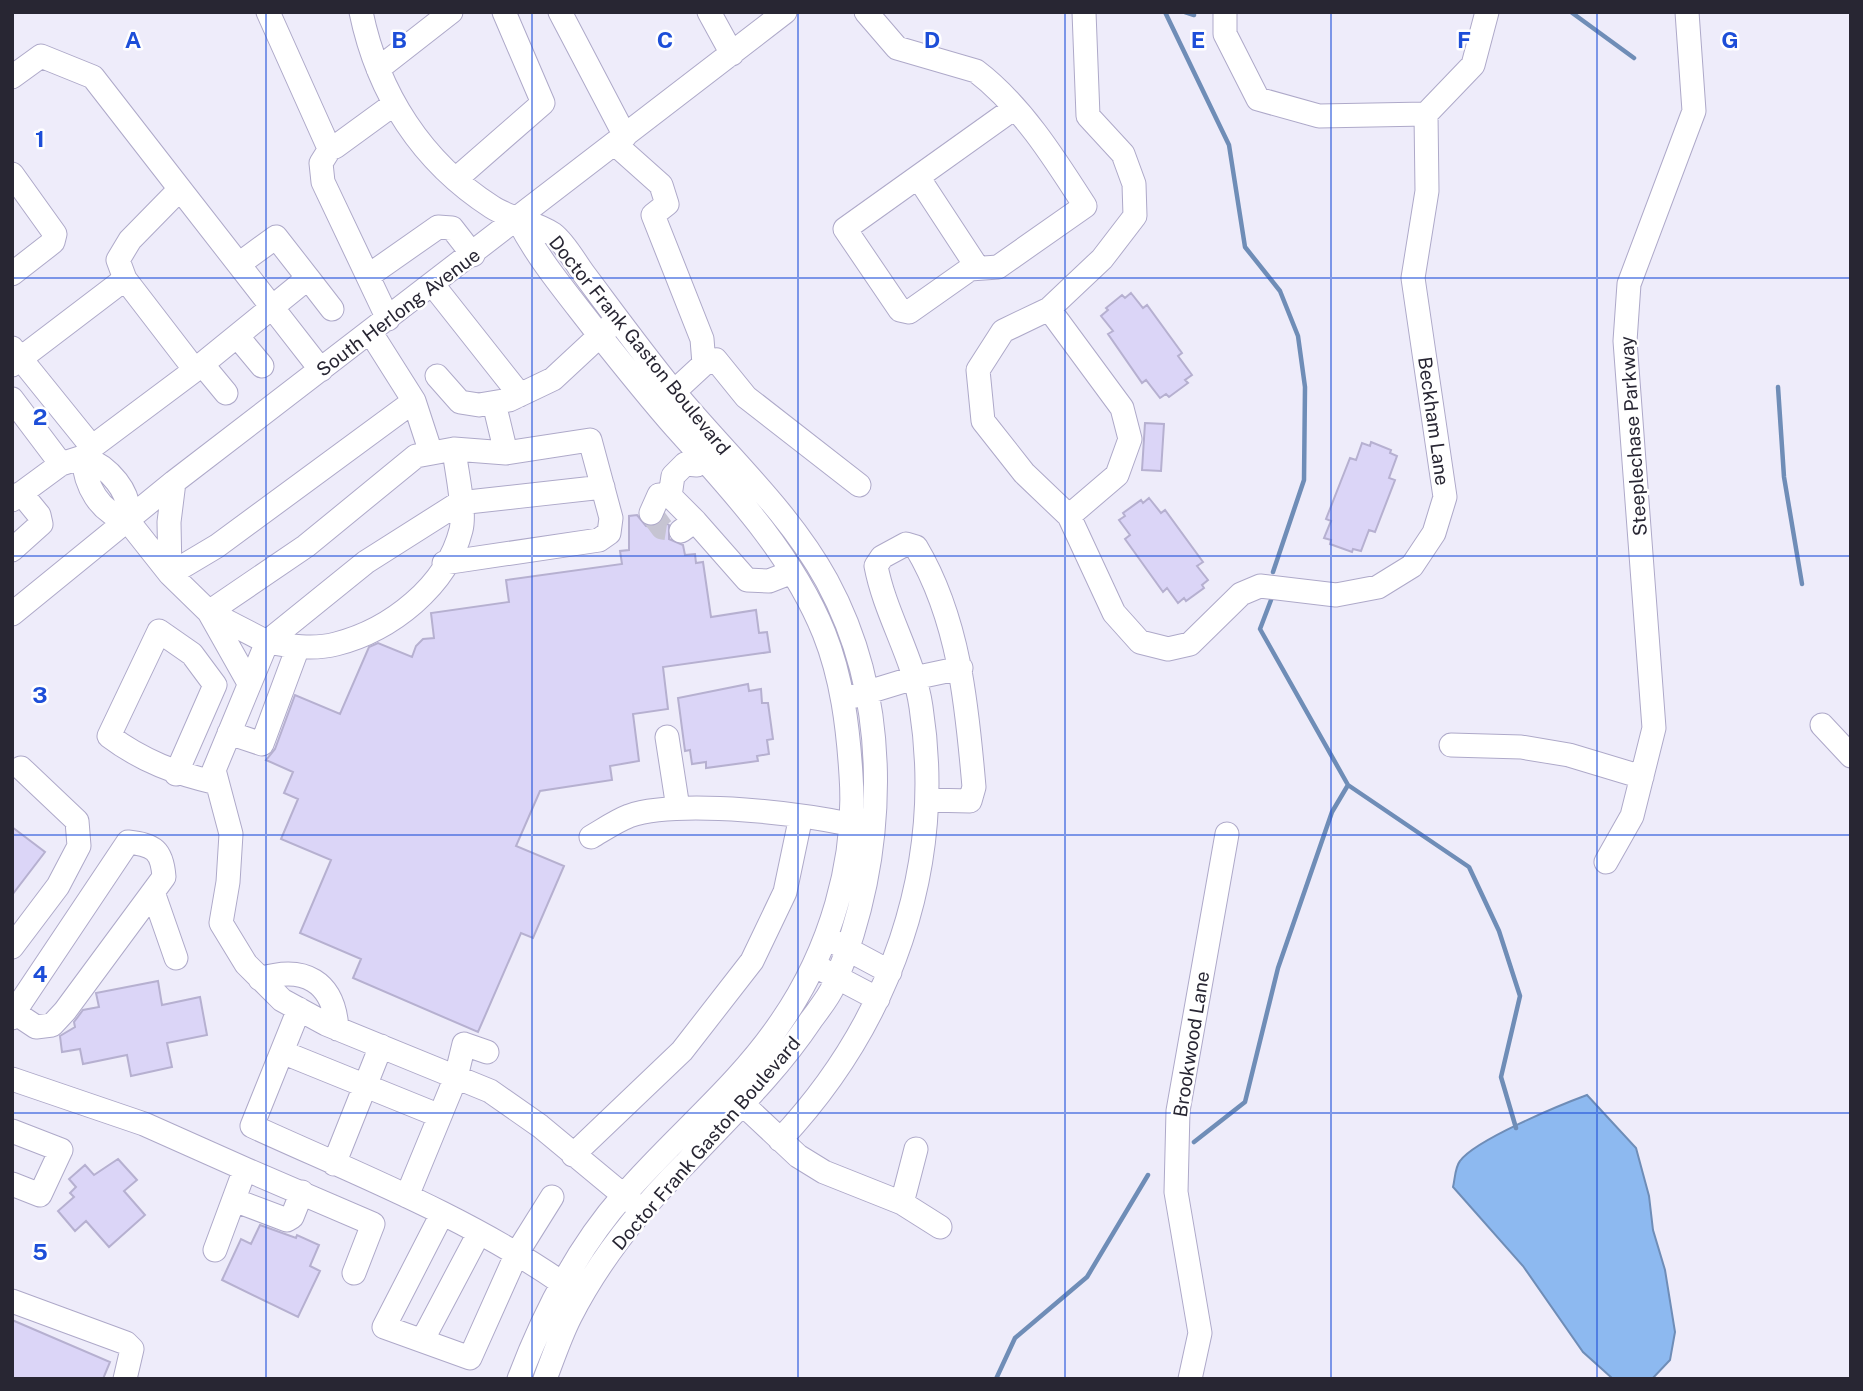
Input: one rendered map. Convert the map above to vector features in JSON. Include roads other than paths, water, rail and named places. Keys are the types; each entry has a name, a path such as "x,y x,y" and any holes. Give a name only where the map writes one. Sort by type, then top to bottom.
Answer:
{"street":[{"path":"268,12 331,147"},
{"path":"361,12 378,69 394,104 419,143 442,170 491,206 518,220"},
{"path":"378,69 451,12"},
{"path":"456,179 543,103 504,12"},
{"path":"560,12 620,140 661,185 667,204 653,215 702,339 704,364"},
{"path":"709,12 732,54"},
{"name":"South Herlong Avenue","path":"12,614 72,562 128,522 174,482 473,255 785,12"},
{"path":"866,12 897,48 976,71 1013,109 1049,152 1085,206 998,267 977,267 904,312 845,229 1013,109"},
{"name":"Beckham Lane","path":"1084,12 1088,116 1123,154 1134,184 1135,216 1102,259 1049,309 1003,331 978,370 983,421 1024,474 1069,516 1114,613 1140,642 1168,649 1190,643 1241,594 1260,586 1336,595 1378,587 1412,566 1434,533 1445,497 1413,278 1427,191 1426,114"},
{"path":"1225,12 1225,34 1258,99 1319,116 1426,114 1473,65 1487,12"},
{"name":"Steeplechase Parkway","path":"1606,862 1632,816 1654,728 1625,341 1629,284 1695,111 1687,12"},
{"path":"12,77 41,56 93,77 321,370"},
{"path":"394,104 331,147 321,163 324,182 368,276 380,326 414,401 431,453"},
{"path":"12,174 55,234 53,242 12,274"},
{"path":"918,177 977,267"},
{"path":"180,188 130,240 118,260 125,279 199,367 226,393"},
{"name":"Doctor Frank Gaston Boulevard","path":"518,220 554,234 618,320 700,462 762,526 792,572 825,636 843,701 848,725 853,807 862,828"},
{"name":"Doctor Frank Gaston Boulevard","path":"518,220 534,252 599,334 767,496 827,580 859,656 867,691 877,780 862,828 836,943 836,977 833,988 786,1056 744,1105 642,1210 586,1288 568,1322 545,1379"},
{"path":"368,276 438,227 452,228 473,255"},
{"path":"239,264 276,237 332,309"},
{"path":"12,550 41,524 39,515 17,497 199,367 308,278"},
{"path":"78,456 15,357 125,279"},
{"path":"433,285 520,395"},
{"path":"1049,309 1122,408 1130,439 1117,475 1069,516"},
{"path":"437,376 460,402 479,405 520,395 553,379 599,334 618,320"},
{"path":"237,336 262,366"},
{"path":"666,399 704,364 716,360 746,397 859,485"},
{"path":"170,573 217,546 414,401"},
{"path":"494,403 506,453"},
{"path":"15,408 78,456 102,464 118,484 130,509 128,522 170,573 209,612 248,683"},
{"path":"209,612 306,546 416,456 454,449 506,453 590,440 611,518 609,533 598,540 444,564"},
{"path":"209,612 267,642 298,647 334,645 366,634 426,595 462,528 454,449"},
{"path":"651,513 659,495 671,494 685,488 696,475 700,462"},
{"path":"170,573 169,522 174,482"},
{"path":"603,487 459,503 366,562 267,642 214,771 231,834 229,882 221,923 246,964 282,1000 337,1028 490,1091 540,1126 642,1210"},
{"path":"671,494 688,526 747,580 769,581 792,572"},
{"path":"780,1140 839,1070 878,999 909,916 920,870 927,800 921,707 914,678 876,566 882,557 905,544 916,547 925,563 961,668 974,794 971,801 927,800"},
{"path":"176,774 215,685 192,654 159,631 109,736 130,751 176,774 217,783"},
{"path":"229,733 262,744 298,647"},
{"path":"843,701 867,691 961,668"},
{"path":"1822,725 1851,756"},
{"path":"667,737 678,808"},
{"path":"1451,745 1521,747 1557,753 1642,777"},
{"path":"12,947 58,886 79,846 76,821 21,768"},
{"path":"591,837 628,817 678,808 802,816 862,828"},
{"path":"573,1155 682,1051 752,961 785,892 802,816"},
{"name":"Brookwood Lane","path":"1190,1379 1200,1333 1176,1192 1178,1111 1227,834"},
{"path":"128,842 149,845 163,859 164,877 52,1025 36,1027 16,1002 128,842"},
{"path":"153,891 176,958"},
{"path":"836,943 890,972"},
{"name":"Doctor Frank Gaston Boulevard","path":"519,1379 534,1339 562,1283 624,1195 725,1089 780,1024 814,966 836,943"},
{"path":"814,966 878,999"},
{"path":"260,979 285,971 305,976 319,985 336,1011 337,1028"},
{"path":"299,1009 252,1126 407,1196 517,1253 562,1283"},
{"path":"407,1196 456,1077 464,1044 487,1052"},
{"path":"334,1164 381,1046"},
{"path":"282,1052 440,1116"},
{"path":"12,1079 144,1124 373,1224 354,1273"},
{"path":"725,1089 780,1140 824,1172 902,1203 940,1227"},
{"path":"12,1131 61,1150 40,1195 12,1184"},
{"path":"902,1203 916,1149"},
{"path":"215,1250 245,1169"},
{"path":"234,1200 287,1220 292,1217 302,1192"},
{"path":"442,1214 384,1327 424,1339 470,1358 517,1253 552,1198"},
{"path":"424,1339 479,1233"},
{"path":"12,1301 126,1343 132,1349 125,1379"}],"water":[{"path":"1587,1095 1636,1148 1649,1196 1653,1230 1665,1270 1675,1332 1670,1360 1652,1379 1613,1379 1583,1352 1523,1266 1453,1187 1458,1164 1482,1143"}],"waterway":[{"path":"1165,12 1229,145 1245,247 1280,291 1298,336 1305,387 1304,480 1273,572"},
{"path":"1185,12 1194,15"},
{"path":"1571,12 1634,58"},
{"path":"1778,387 1784,477 1802,584"},
{"path":"1194,1142 1245,1102 1278,968 1332,812 1348,785 1260,629 1271,600"},
{"path":"1348,785 1469,867 1499,931 1520,996 1501,1077 1516,1128"},
{"path":"996,1379 1015,1338 1087,1277 1148,1175"}],"tunnel":[{"path":"651,513 662,528 681,531"}]}
